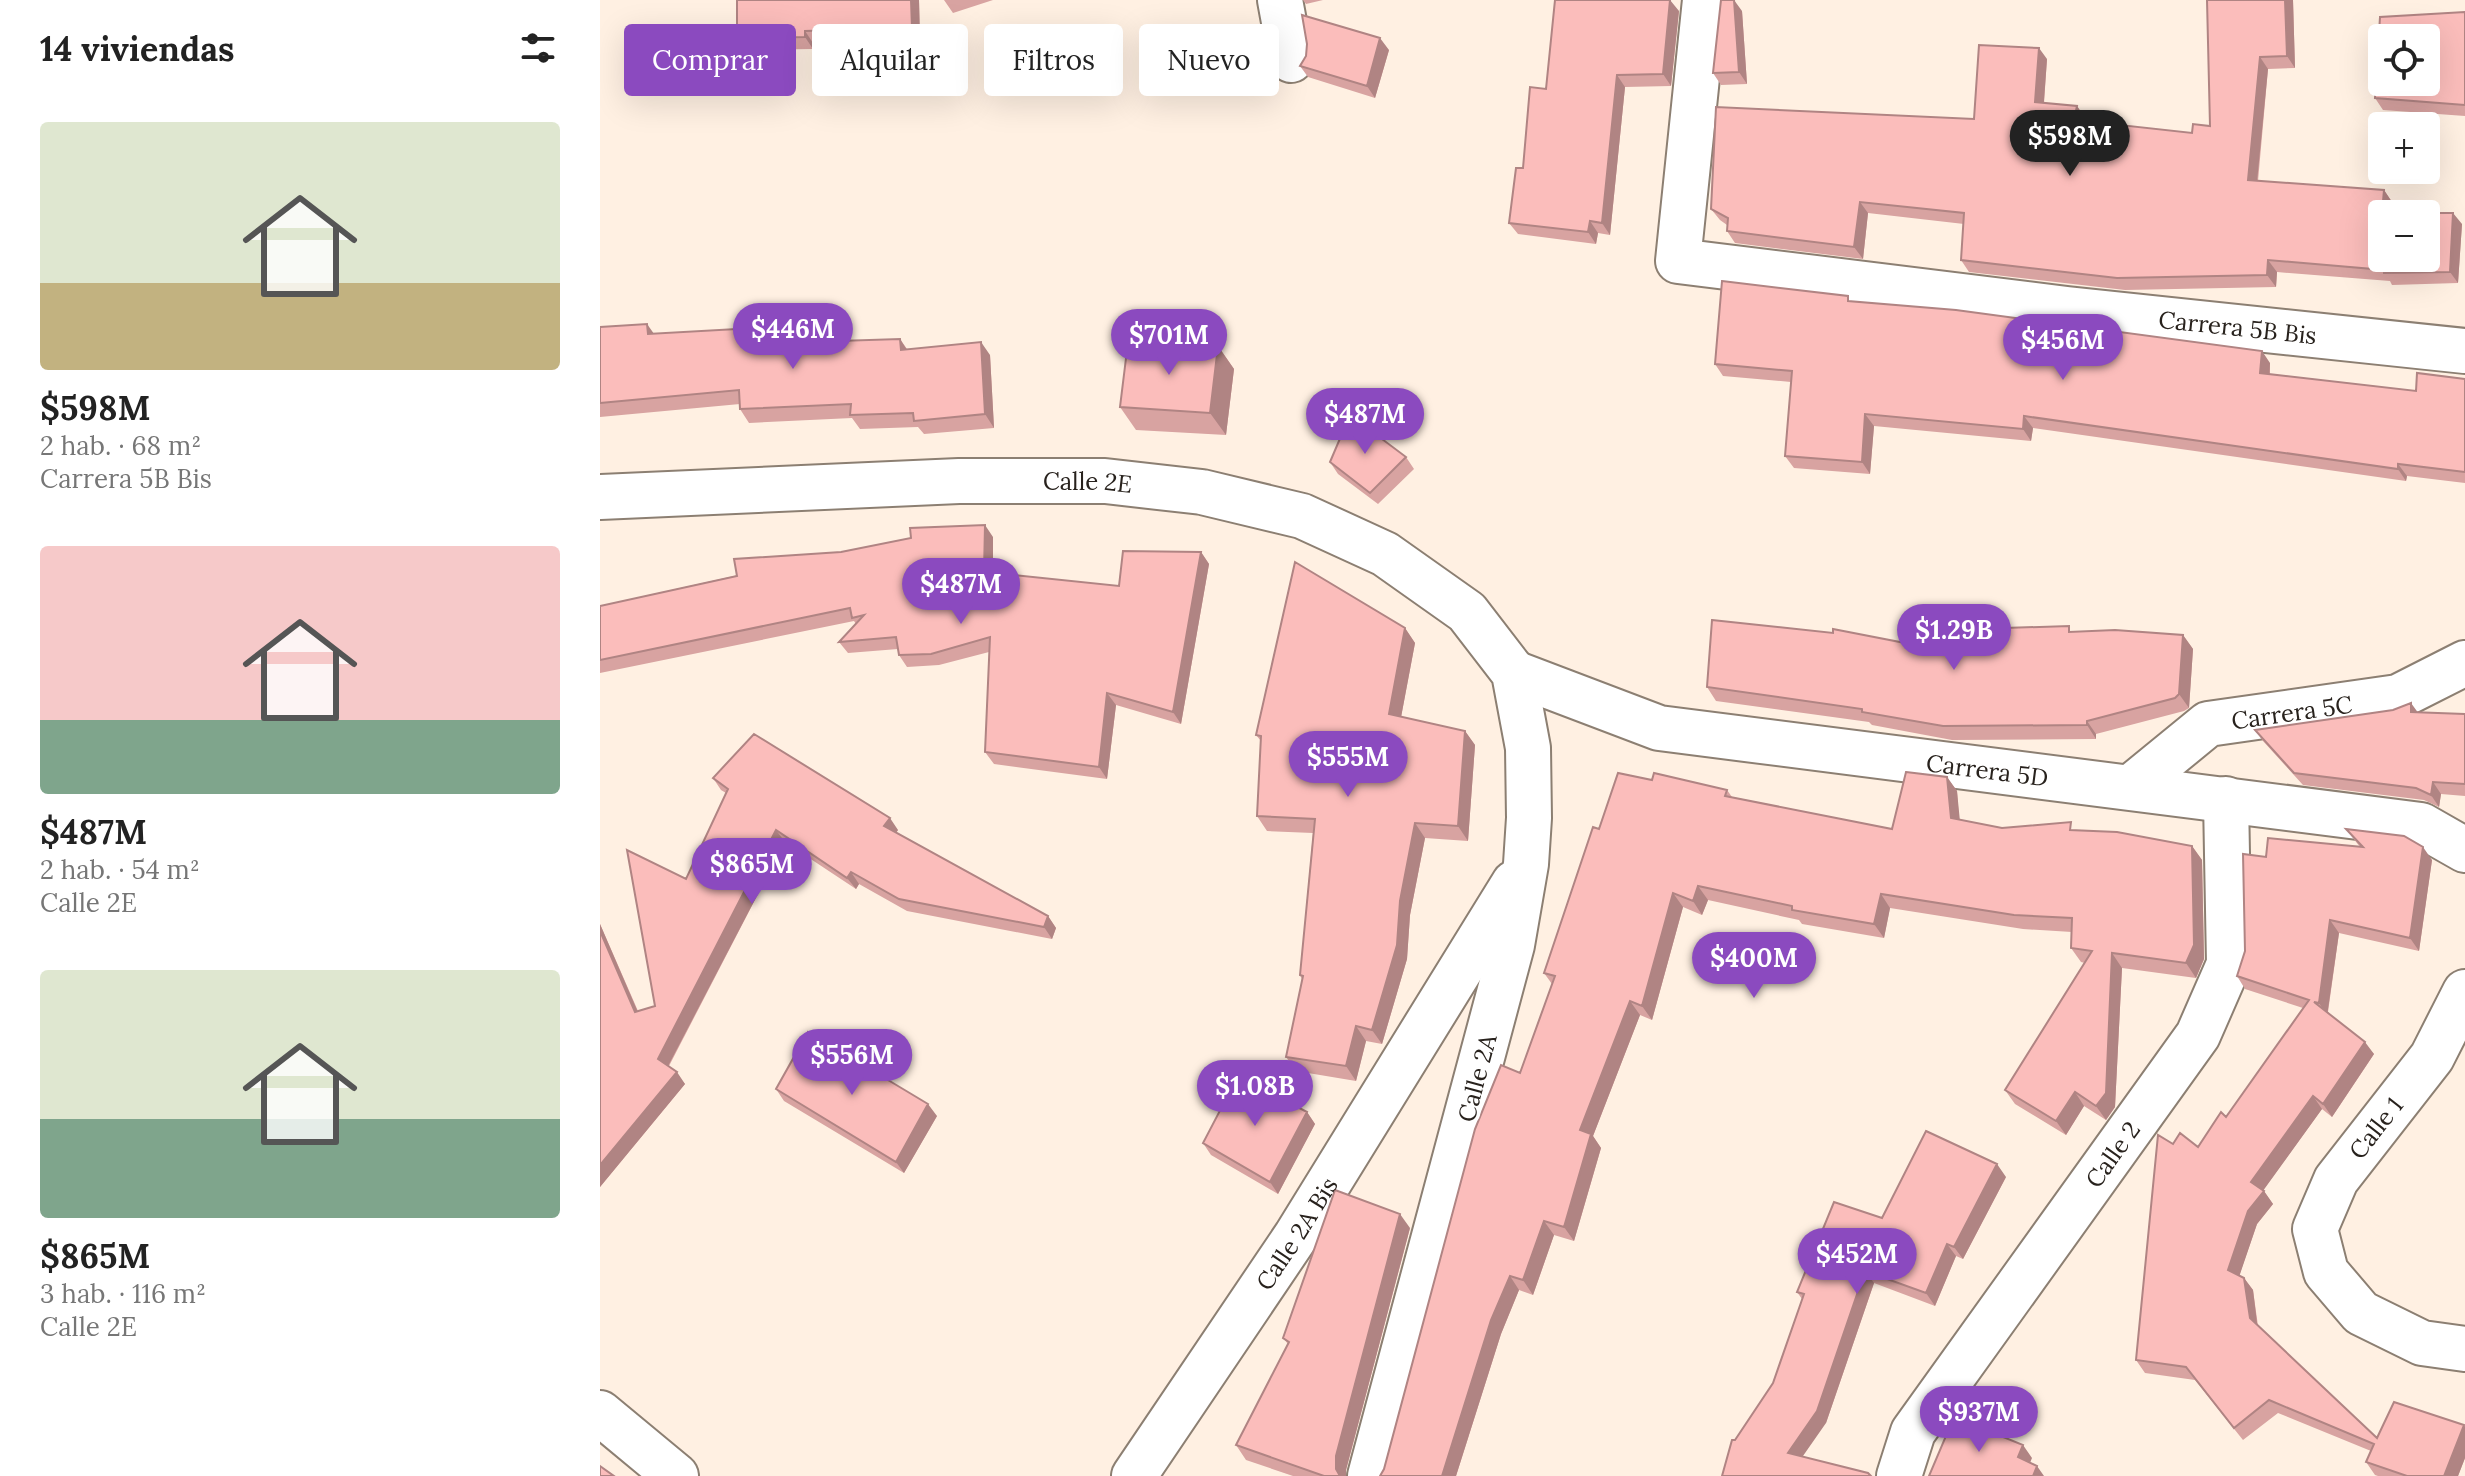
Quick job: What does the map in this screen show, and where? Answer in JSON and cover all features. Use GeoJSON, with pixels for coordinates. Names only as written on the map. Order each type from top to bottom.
{"type":"FeatureCollection","features":[{"type":"Feature","properties":{"kind":"street"},"geometry":{"type":"LineString","coordinates":[[1280,0],[1291,60]]}},
{"type":"Feature","properties":{"kind":"street","name":"Carrera 5B Bis"},"geometry":{"type":"LineString","coordinates":[[1705,0],[1678,261],[2067,309],[2465,351]]}},
{"type":"Feature","properties":{"kind":"street","name":"Calle 2E"},"geometry":{"type":"LineString","coordinates":[[600,497],[959,481],[1105,481],[1202,492],[1302,516],[1385,554],[1467,612],[1514,673]]}},
{"type":"Feature","properties":{"kind":"street","name":"Carrera 5C"},"geometry":{"type":"LineString","coordinates":[[2131,787],[2208,724],[2398,697],[2465,663]]}},
{"type":"Feature","properties":{"kind":"street","name":"Carrera 5D"},"geometry":{"type":"LineString","coordinates":[[1514,673],[1659,728],[2421,825],[2465,850]]}},
{"type":"Feature","properties":{"kind":"street","name":"Calle 2A"},"geometry":{"type":"LineString","coordinates":[[1370,1476],[1512,945],[1526,864],[1528,748],[1514,673]]}},
{"type":"Feature","properties":{"kind":"street","name":"Calle 2"},"geometry":{"type":"LineString","coordinates":[[1899,1476],[1913,1432],[2198,1035],[2229,964],[2226,799]]}},
{"type":"Feature","properties":{"kind":"street","name":"Calle 2A Bis"},"geometry":{"type":"LineString","coordinates":[[1134,1476],[1296,1236],[1526,864]]}},
{"type":"Feature","properties":{"kind":"street","name":"Calle 1"},"geometry":{"type":"LineString","coordinates":[[2465,992],[2432,1057],[2336,1180],[2315,1229],[2326,1272],[2361,1313],[2422,1343],[2465,1349]]}},
{"type":"Feature","properties":{"kind":"street"},"geometry":{"type":"LineString","coordinates":[[600,1413],[676,1476]]}},
{"type":"Feature","properties":{"kind":"building"},"geometry":{"type":"Polygon","coordinates":[[[737,0],[911,0],[912,24],[812,24],[812,31],[805,31],[805,37],[796,37],[796,24],[737,24],[737,0]]]}},
{"type":"Feature","properties":{"kind":"building"},"geometry":{"type":"Polygon","coordinates":[[[1555,0],[1670,0],[1663,74],[1617,75],[1602,223],[1590,221],[1588,232],[1509,223],[1516,168],[1523,168],[1530,87],[1546,89],[1555,0]]]}},
{"type":"Feature","properties":{"kind":"building"},"geometry":{"type":"Polygon","coordinates":[[[1721,0],[1734,0],[1739,72],[1713,73],[1721,0]]]}},
{"type":"Feature","properties":{"kind":"building"},"geometry":{"type":"Polygon","coordinates":[[[2207,0],[2285,0],[2287,56],[2260,57],[2248,180],[2384,190],[2383,200],[2368,200],[2368,269],[2268,260],[2267,275],[2117,278],[1961,260],[1964,213],[1860,202],[1854,247],[1727,231],[1728,218],[1711,209],[1716,107],[1974,119],[1979,45],[2039,48],[2035,102],[2077,106],[2074,120],[2192,133],[2193,124],[2210,126],[2207,0]]]}},
{"type":"Feature","properties":{"kind":"building"},"geometry":{"type":"Polygon","coordinates":[[[2465,12],[2465,105],[2375,98],[2440,96],[2440,24],[2380,24],[2380,17],[2465,12]]]}},
{"type":"Feature","properties":{"kind":"building"},"geometry":{"type":"Polygon","coordinates":[[[1302,15],[1380,38],[1367,86],[1300,66],[1306,56],[1307,44],[1302,15]]]}},
{"type":"Feature","properties":{"kind":"building"},"geometry":{"type":"Polygon","coordinates":[[[2440,213],[2453,213],[2450,272],[2384,273],[2440,272],[2440,213]]]}},
{"type":"Feature","properties":{"kind":"building"},"geometry":{"type":"Polygon","coordinates":[[[1722,281],[1848,296],[1848,301],[1956,310],[2262,351],[2260,373],[2416,391],[2417,373],[2465,379],[2465,472],[2398,464],[2398,469],[2024,416],[2023,429],[1865,414],[1862,462],[1785,456],[1792,371],[1715,364],[1722,281]]]}},
{"type":"Feature","properties":{"kind":"building"},"geometry":{"type":"Polygon","coordinates":[[[647,324],[648,334],[806,325],[807,342],[900,339],[901,350],[981,342],[985,414],[914,421],[913,413],[850,415],[851,404],[740,409],[739,390],[600,403],[600,327],[647,324]]]}},
{"type":"Feature","properties":{"kind":"building"},"geometry":{"type":"Polygon","coordinates":[[[1128,342],[1218,346],[1210,413],[1120,407],[1128,342]]]}},
{"type":"Feature","properties":{"kind":"building"},"geometry":{"type":"Polygon","coordinates":[[[1350,415],[1406,457],[1370,493],[1330,462],[1350,415]]]}},
{"type":"Feature","properties":{"kind":"building"},"geometry":{"type":"Polygon","coordinates":[[[985,525],[984,572],[1119,586],[1123,551],[1201,552],[1173,712],[1107,693],[1099,767],[985,752],[990,637],[931,654],[899,655],[896,637],[839,642],[864,615],[852,618],[850,608],[600,660],[600,606],[737,576],[734,559],[841,552],[911,538],[910,528],[985,525]]]}},
{"type":"Feature","properties":{"kind":"building"},"geometry":{"type":"Polygon","coordinates":[[[1295,562],[1405,628],[1389,714],[1465,731],[1458,826],[1415,823],[1400,901],[1397,945],[1372,1030],[1356,1026],[1346,1066],[1286,1057],[1303,976],[1300,975],[1315,819],[1257,816],[1261,736],[1256,735],[1295,562]]]}},
{"type":"Feature","properties":{"kind":"building"},"geometry":{"type":"Polygon","coordinates":[[[1712,620],[1833,633],[1833,629],[1936,649],[1943,630],[2069,626],[2069,632],[2115,630],[2183,635],[2179,694],[2175,698],[2087,721],[2087,725],[1943,726],[1862,712],[1862,709],[1707,687],[1712,620]]]}},
{"type":"Feature","properties":{"kind":"building"},"geometry":{"type":"Polygon","coordinates":[[[2411,703],[2411,712],[2465,714],[2465,784],[2433,782],[2431,795],[2416,788],[2294,773],[2255,730],[2393,710],[2411,703]]]}},
{"type":"Feature","properties":{"kind":"building"},"geometry":{"type":"Polygon","coordinates":[[[754,734],[890,818],[884,826],[1048,916],[1044,927],[899,899],[851,872],[847,878],[776,830],[658,1059],[677,1072],[600,1165],[600,931],[635,1012],[655,1006],[627,850],[686,879],[728,789],[713,778],[754,734]]]}},
{"type":"Feature","properties":{"kind":"building"},"geometry":{"type":"Polygon","coordinates":[[[1906,772],[1947,777],[1951,818],[2002,828],[2071,822],[2070,830],[2117,832],[2192,846],[2194,945],[2186,963],[2112,953],[2106,1093],[2096,1106],[2075,1092],[2056,1121],[2005,1090],[2092,951],[2071,948],[2072,918],[2014,915],[1881,894],[1874,924],[1792,910],[1792,906],[1698,886],[1693,901],[1673,893],[1642,1006],[1630,1001],[1580,1130],[1591,1134],[1564,1227],[1544,1221],[1523,1280],[1510,1276],[1491,1320],[1442,1476],[1380,1476],[1475,1129],[1501,1065],[1520,1073],[1555,976],[1544,973],[1593,827],[1599,829],[1618,773],[1652,780],[1654,773],[1727,790],[1725,796],[1892,829],[1906,772]]]}},
{"type":"Feature","properties":{"kind":"building"},"geometry":{"type":"Polygon","coordinates":[[[2346,829],[2404,836],[2423,847],[2410,938],[2330,920],[2319,1003],[2314,1002],[2365,1042],[2323,1104],[2313,1096],[2251,1182],[2264,1191],[2248,1211],[2228,1270],[2244,1278],[2250,1318],[2377,1438],[2394,1402],[2464,1425],[2444,1476],[2407,1476],[2366,1462],[2374,1444],[2269,1400],[2234,1428],[2186,1367],[2136,1360],[2158,1135],[2173,1144],[2180,1133],[2198,1147],[2221,1112],[2226,1117],[2309,1000],[2237,976],[2245,951],[2243,854],[2266,857],[2268,838],[2363,847],[2346,829]]]}},
{"type":"Feature","properties":{"kind":"building"},"geometry":{"type":"Polygon","coordinates":[[[808,1032],[928,1104],[896,1162],[776,1089],[808,1032]]]}},
{"type":"Feature","properties":{"kind":"building"},"geometry":{"type":"Polygon","coordinates":[[[1238,1076],[1307,1112],[1270,1182],[1203,1143],[1238,1076]]]}},
{"type":"Feature","properties":{"kind":"building"},"geometry":{"type":"Polygon","coordinates":[[[1926,1131],[1997,1164],[1954,1247],[1947,1244],[1926,1293],[1865,1271],[1817,1411],[1788,1453],[1871,1476],[1722,1476],[1732,1440],[1735,1440],[1773,1383],[1804,1294],[1797,1292],[1834,1202],[1882,1218],[1926,1131]]]}},
{"type":"Feature","properties":{"kind":"building"},"geometry":{"type":"Polygon","coordinates":[[[1335,1190],[1400,1214],[1336,1456],[1336,1469],[1340,1476],[1324,1476],[1236,1445],[1289,1342],[1283,1338],[1335,1190]]]}},
{"type":"Feature","properties":{"kind":"building"},"geometry":{"type":"Polygon","coordinates":[[[1954,1417],[2023,1445],[2018,1457],[2037,1466],[2033,1476],[1929,1476],[1954,1417]]]}},
{"type":"Feature","properties":{"kind":"building"},"geometry":{"type":"Polygon","coordinates":[[[600,1466],[614,1476],[600,1476],[600,1466]]]}}]}
